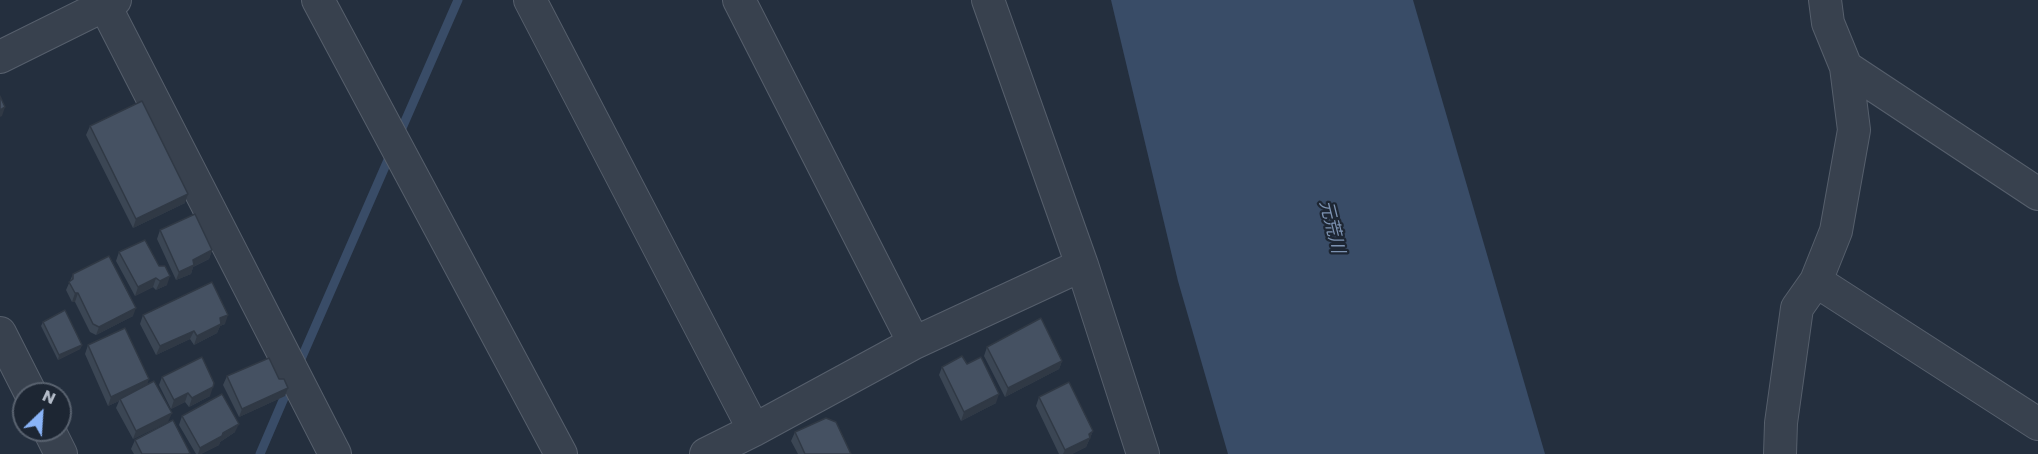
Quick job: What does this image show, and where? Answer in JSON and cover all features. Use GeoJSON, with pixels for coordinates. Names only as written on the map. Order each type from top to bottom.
{"type":"FeatureCollection","features":[{"type":"Feature","properties":{"kind":"street"},"geometry":{"type":"LineString","coordinates":[[318,0],[561,454]]}},
{"type":"Feature","properties":{"kind":"street"},"geometry":{"type":"LineString","coordinates":[[530,0],[754,430]]}},
{"type":"Feature","properties":{"kind":"street"},"geometry":{"type":"LineString","coordinates":[[739,0],[914,343]]}},
{"type":"Feature","properties":{"kind":"street"},"geometry":{"type":"LineString","coordinates":[[988,0],[1082,265],[1143,454]]}},
{"type":"Feature","properties":{"kind":"street"},"geometry":{"type":"LineString","coordinates":[[1779,454],[1781,423],[1797,308],[1816,280],[1836,231],[1854,130],[1846,67],[1828,23],[1824,0]]}},
{"type":"Feature","properties":{"kind":"street"},"geometry":{"type":"LineString","coordinates":[[0,57],[107,2],[335,454]]}},
{"type":"Feature","properties":{"kind":"street"},"geometry":{"type":"LineString","coordinates":[[1846,67],[2038,194]]}},
{"type":"Feature","properties":{"kind":"street"},"geometry":{"type":"LineString","coordinates":[[706,454],[914,343],[1082,265]]}},
{"type":"Feature","properties":{"kind":"street"},"geometry":{"type":"LineString","coordinates":[[1816,280],[2038,424]]}},
{"type":"Feature","properties":{"kind":"street"},"geometry":{"type":"LineString","coordinates":[[0,333],[25,382]]}},
{"type":"Feature","properties":{"kind":"water","name":"元荒川"},"geometry":{"type":"Polygon","coordinates":[[[1111,0],[1413,0],[1545,454],[1228,454],[1178,281],[1111,0]]]}},
{"type":"Feature","properties":{"kind":"building"},"geometry":{"type":"Polygon","coordinates":[[[0,96],[5,107],[0,110],[0,96]]]}},
{"type":"Feature","properties":{"kind":"building"},"geometry":{"type":"Polygon","coordinates":[[[142,101],[188,194],[136,219],[90,126],[142,101]]]}},
{"type":"Feature","properties":{"kind":"building"},"geometry":{"type":"Polygon","coordinates":[[[195,214],[212,250],[193,260],[194,265],[179,272],[160,230],[195,214]]]}},
{"type":"Feature","properties":{"kind":"building"},"geometry":{"type":"Polygon","coordinates":[[[145,240],[159,266],[165,266],[170,276],[160,281],[156,278],[138,287],[119,252],[145,240]]]}},
{"type":"Feature","properties":{"kind":"building"},"geometry":{"type":"Polygon","coordinates":[[[109,256],[136,308],[99,327],[93,324],[78,293],[75,293],[69,282],[73,279],[73,274],[109,256]]]}},
{"type":"Feature","properties":{"kind":"building"},"geometry":{"type":"Polygon","coordinates":[[[212,282],[228,315],[220,318],[221,324],[197,336],[194,331],[160,346],[143,315],[212,282]]]}},
{"type":"Feature","properties":{"kind":"building"},"geometry":{"type":"Polygon","coordinates":[[[65,310],[82,345],[59,355],[43,322],[65,310]]]}},
{"type":"Feature","properties":{"kind":"building"},"geometry":{"type":"Polygon","coordinates":[[[1041,318],[1062,361],[1008,388],[987,347],[1041,318]]]}},
{"type":"Feature","properties":{"kind":"building"},"geometry":{"type":"Polygon","coordinates":[[[125,328],[149,379],[111,397],[88,345],[125,328]]]}},
{"type":"Feature","properties":{"kind":"building"},"geometry":{"type":"Polygon","coordinates":[[[962,356],[967,364],[981,357],[999,394],[964,412],[942,367],[962,356]]]}},
{"type":"Feature","properties":{"kind":"building"},"geometry":{"type":"Polygon","coordinates":[[[202,357],[214,383],[213,387],[192,398],[188,393],[174,400],[162,377],[202,357]]]}},
{"type":"Feature","properties":{"kind":"building"},"geometry":{"type":"Polygon","coordinates":[[[269,358],[279,379],[284,379],[288,388],[242,409],[227,376],[269,358]]]}},
{"type":"Feature","properties":{"kind":"building"},"geometry":{"type":"Polygon","coordinates":[[[154,381],[172,413],[136,431],[120,399],[154,381]]]}},
{"type":"Feature","properties":{"kind":"building"},"geometry":{"type":"Polygon","coordinates":[[[1069,382],[1093,431],[1089,434],[1090,438],[1065,450],[1039,397],[1069,382]]]}},
{"type":"Feature","properties":{"kind":"building"},"geometry":{"type":"Polygon","coordinates":[[[222,394],[239,424],[200,448],[182,416],[222,394]]]}},
{"type":"Feature","properties":{"kind":"building"},"geometry":{"type":"Polygon","coordinates":[[[826,418],[836,422],[851,454],[805,454],[795,432],[826,418]]]}},
{"type":"Feature","properties":{"kind":"building"},"geometry":{"type":"Polygon","coordinates":[[[173,420],[190,453],[142,454],[135,440],[173,420]]]}},
{"type":"Feature","properties":{"kind":"waterway"},"geometry":{"type":"LineString","coordinates":[[399,135],[458,0]]}},
{"type":"Feature","properties":{"kind":"waterway"},"geometry":{"type":"LineString","coordinates":[[298,366],[391,153]]}},
{"type":"Feature","properties":{"kind":"waterway"},"geometry":{"type":"LineString","coordinates":[[260,454],[290,384]]}}]}
